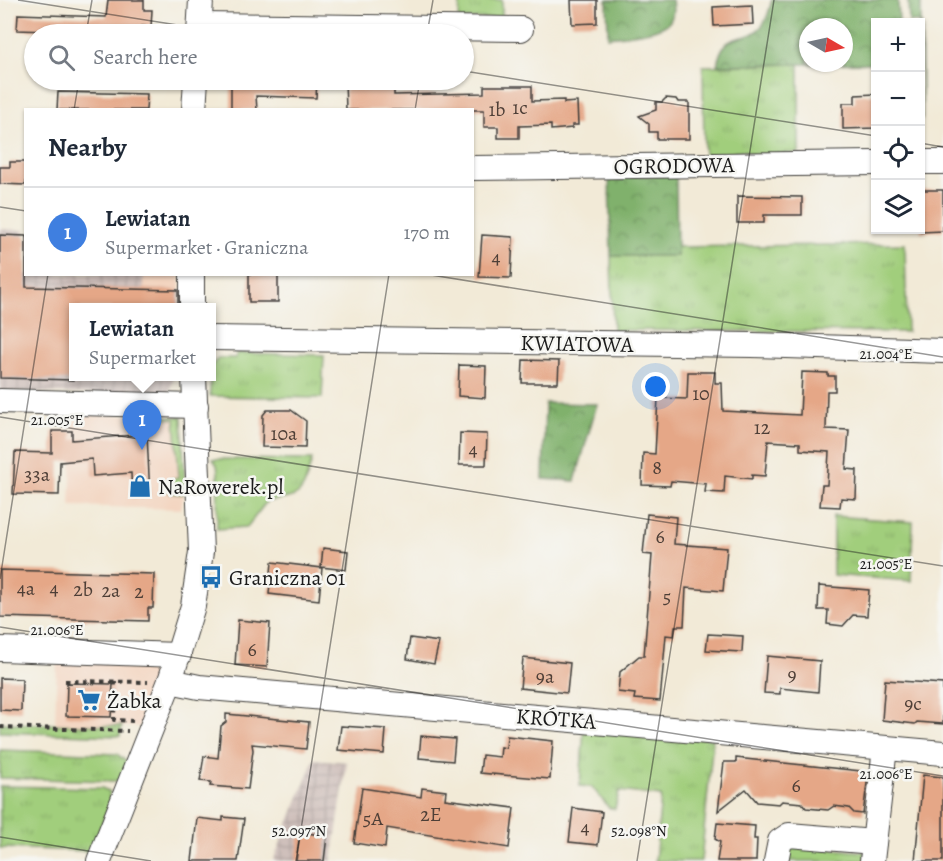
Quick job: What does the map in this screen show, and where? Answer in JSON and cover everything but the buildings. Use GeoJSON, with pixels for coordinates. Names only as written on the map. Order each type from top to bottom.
{"type":"FeatureCollection","features":[{"type":"Feature","properties":{"kind":"street"},"geometry":{"type":"LineString","coordinates":[[199,24],[201,0]]}},
{"type":"Feature","properties":{"kind":"street"},"geometry":{"type":"LineString","coordinates":[[474,29],[521,29]]}},
{"type":"Feature","properties":{"kind":"street"},"geometry":{"type":"LineString","coordinates":[[194,108],[195,90]]}},
{"type":"Feature","properties":{"kind":"street"},"geometry":{"type":"LineString","coordinates":[[925,162],[943,162]]}},
{"type":"Feature","properties":{"kind":"street","name":"OGRODOWA"},"geometry":{"type":"LineString","coordinates":[[474,168],[871,163]]}},
{"type":"Feature","properties":{"kind":"street"},"geometry":{"type":"LineString","coordinates":[[192,276],[192,303]]}},
{"type":"Feature","properties":{"kind":"street","name":"KWIATOWA"},"geometry":{"type":"LineString","coordinates":[[216,338],[752,345],[943,351]]}},
{"type":"Feature","properties":{"kind":"street"},"geometry":{"type":"LineString","coordinates":[[99,861],[164,682],[178,655],[193,606],[201,552],[194,381]]}},
{"type":"Feature","properties":{"kind":"street"},"geometry":{"type":"LineString","coordinates":[[0,402],[196,406]]}},
{"type":"Feature","properties":{"kind":"street"},"geometry":{"type":"LineString","coordinates":[[0,649],[178,655]]}},
{"type":"Feature","properties":{"kind":"street","name":"KRÓTKA"},"geometry":{"type":"LineString","coordinates":[[164,682],[199,687],[943,753]]}},
{"type":"Feature","properties":{"kind":"street"},"geometry":{"type":"LineString","coordinates":[[776,861],[780,841],[789,835],[873,852],[885,748]]}},
{"type":"Feature","properties":{"kind":"path"},"geometry":{"type":"LineString","coordinates":[[65,681],[164,682]]}},
{"type":"Feature","properties":{"kind":"path"},"geometry":{"type":"LineString","coordinates":[[115,681],[114,720],[138,721],[137,728]]}},
{"type":"Feature","properties":{"kind":"path"},"geometry":{"type":"LineString","coordinates":[[0,726],[121,731]]}},
{"type":"Feature","properties":{"kind":"shaded area"},"geometry":{"type":"Polygon","coordinates":[[[0,229],[24,230],[24,276],[144,276],[144,289],[180,290],[180,303],[69,303],[69,381],[173,381],[168,396],[0,392],[0,229]]]}},
{"type":"Feature","properties":{"kind":"shaded area"},"geometry":{"type":"Polygon","coordinates":[[[144,276],[180,276],[180,290],[144,289],[144,276]]]}},
{"type":"Feature","properties":{"kind":"shaded area"},"geometry":{"type":"Polygon","coordinates":[[[73,415],[178,415],[185,492],[181,509],[70,506],[73,415]]]}},
{"type":"Feature","properties":{"kind":"shaded area"},"geometry":{"type":"Polygon","coordinates":[[[57,661],[139,663],[158,667],[140,727],[55,725],[57,661]]]}},
{"type":"Feature","properties":{"kind":"shaded area"},"geometry":{"type":"Polygon","coordinates":[[[314,759],[347,762],[332,861],[273,861],[314,759]]]}},
{"type":"Feature","properties":{"kind":"green space"},"geometry":{"type":"Polygon","coordinates":[[[460,0],[502,0],[502,18],[459,19],[460,0]]]}},
{"type":"Feature","properties":{"kind":"green space"},"geometry":{"type":"Polygon","coordinates":[[[607,0],[672,0],[673,14],[667,24],[653,30],[608,37],[607,0]]]}},
{"type":"Feature","properties":{"kind":"green space"},"geometry":{"type":"Polygon","coordinates":[[[772,0],[898,0],[899,18],[871,18],[871,63],[853,63],[853,18],[799,18],[799,64],[717,65],[724,46],[734,39],[754,33],[767,18],[772,0]]]}},
{"type":"Feature","properties":{"kind":"green space"},"geometry":{"type":"Polygon","coordinates":[[[908,0],[921,0],[921,18],[909,18],[908,0]]]}},
{"type":"Feature","properties":{"kind":"green space"},"geometry":{"type":"Polygon","coordinates":[[[799,64],[799,153],[750,154],[746,151],[735,151],[732,155],[704,156],[703,66],[799,64]]]}},
{"type":"Feature","properties":{"kind":"green space"},"geometry":{"type":"Polygon","coordinates":[[[609,176],[676,176],[677,256],[611,256],[609,176]]]}},
{"type":"Feature","properties":{"kind":"green space"},"geometry":{"type":"Polygon","coordinates":[[[905,244],[907,332],[613,330],[611,256],[677,256],[676,247],[905,244]]]}},
{"type":"Feature","properties":{"kind":"green space"},"geometry":{"type":"Polygon","coordinates":[[[236,353],[324,355],[322,398],[210,396],[211,381],[216,381],[216,361],[218,358],[236,358],[236,353]]]}},
{"type":"Feature","properties":{"kind":"green space"},"geometry":{"type":"Polygon","coordinates":[[[545,403],[597,404],[575,481],[543,479],[545,403]]]}},
{"type":"Feature","properties":{"kind":"green space"},"geometry":{"type":"Polygon","coordinates":[[[160,416],[182,417],[185,492],[183,494],[170,493],[166,487],[167,480],[179,477],[175,419],[159,418],[160,416]]]}},
{"type":"Feature","properties":{"kind":"green space"},"geometry":{"type":"Polygon","coordinates":[[[213,459],[312,460],[300,492],[289,498],[267,501],[247,527],[217,529],[218,472],[213,459]]]}},
{"type":"Feature","properties":{"kind":"green space"},"geometry":{"type":"Polygon","coordinates":[[[833,516],[913,522],[911,581],[833,575],[833,516]]]}},
{"type":"Feature","properties":{"kind":"green space"},"geometry":{"type":"Polygon","coordinates":[[[0,723],[122,726],[120,736],[0,732],[0,723]]]}},
{"type":"Feature","properties":{"kind":"green space"},"geometry":{"type":"Polygon","coordinates":[[[584,727],[713,739],[701,861],[655,861],[661,796],[619,791],[615,809],[609,808],[592,787],[580,786],[584,727]]]}},
{"type":"Feature","properties":{"kind":"green space"},"geometry":{"type":"Polygon","coordinates":[[[0,750],[117,754],[127,762],[121,779],[115,781],[0,778],[0,750]]]}},
{"type":"Feature","properties":{"kind":"green space"},"geometry":{"type":"Polygon","coordinates":[[[0,786],[102,788],[110,792],[111,801],[91,851],[0,848],[0,786]]]}},
{"type":"Feature","properties":{"kind":"green space"},"geometry":{"type":"Polygon","coordinates":[[[787,845],[864,852],[866,861],[782,861],[787,845]]]}},
{"type":"Feature","properties":{"kind":"place","name":"Lewiatan"},"geometry":{"type":"Point","coordinates":[142,450]}},
{"type":"Feature","properties":{"kind":"place","name":"NaRowerek.pl"},"geometry":{"type":"Point","coordinates":[140,486]}},
{"type":"Feature","properties":{"kind":"place","name":"Graniczna 01"},"geometry":{"type":"Point","coordinates":[211,577]}},
{"type":"Feature","properties":{"kind":"place","name":"Żabka"},"geometry":{"type":"Point","coordinates":[89,700]}}]}
